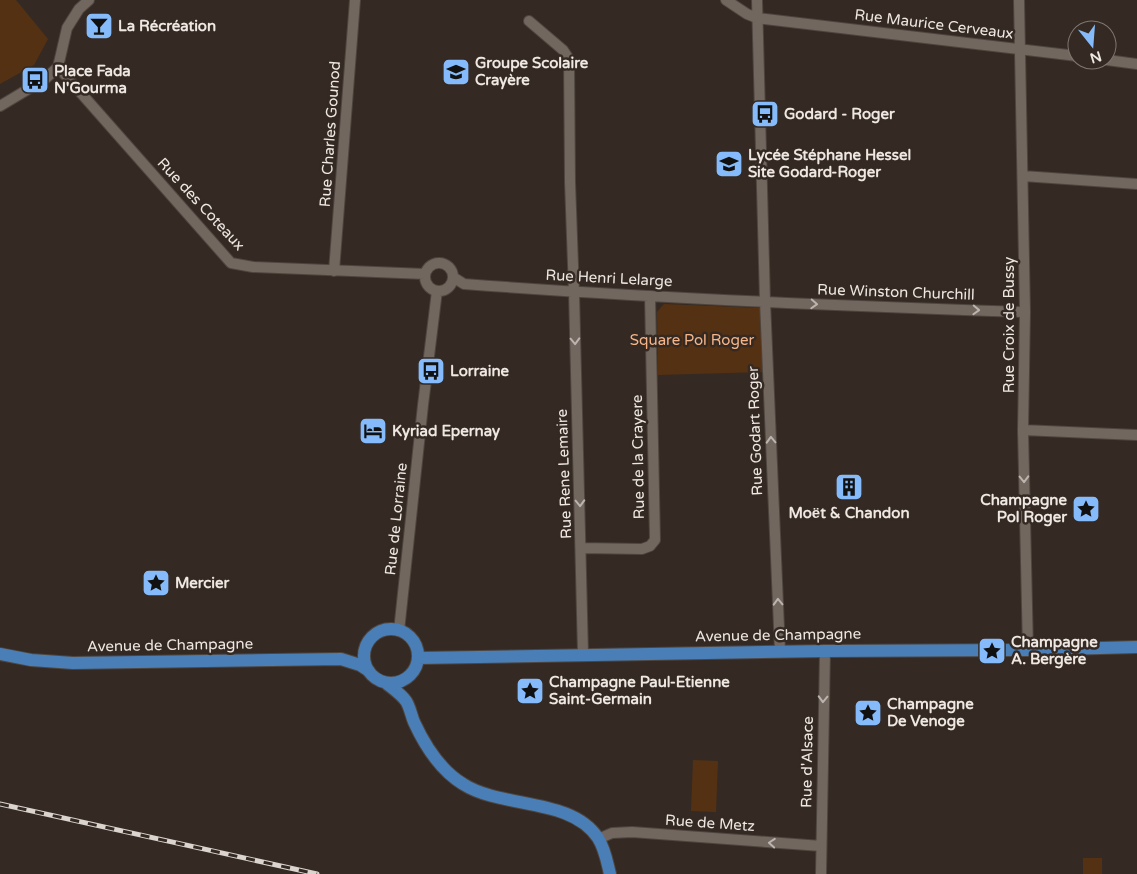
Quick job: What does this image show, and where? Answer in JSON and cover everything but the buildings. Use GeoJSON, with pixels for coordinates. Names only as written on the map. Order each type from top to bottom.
{"type":"FeatureCollection","features":[{"type":"Feature","properties":{"kind":"main road"},"geometry":{"type":"LineString","coordinates":[[406,700],[410,676],[417,664],[418,649],[408,634],[385,630],[372,638],[368,644],[364,658],[369,671],[406,700],[417,729],[441,766],[462,784],[497,799],[546,808],[573,817],[587,825],[598,839],[606,856],[610,874]]}},
{"type":"Feature","properties":{"kind":"main road","name":"Avenue de Champagne"},"geometry":{"type":"LineString","coordinates":[[341,659],[368,644]]}},
{"type":"Feature","properties":{"kind":"main road","name":"Avenue de Champagne"},"geometry":{"type":"LineString","coordinates":[[418,658],[825,650],[1028,650],[1137,647]]}},
{"type":"Feature","properties":{"kind":"main road","name":"Avenue de Champagne"},"geometry":{"type":"LineString","coordinates":[[0,654],[31,660],[72,663],[341,659],[360,665],[369,671]]}},
{"type":"Feature","properties":{"kind":"main road"},"geometry":{"type":"LineString","coordinates":[[386,683],[399,682],[410,676]]}},
{"type":"Feature","properties":{"kind":"street"},"geometry":{"type":"LineString","coordinates":[[0,106],[45,79],[58,67],[67,28],[79,9],[89,0]]}},
{"type":"Feature","properties":{"kind":"street","name":"Rue Charles Gounod"},"geometry":{"type":"LineString","coordinates":[[334,270],[355,0]]}},
{"type":"Feature","properties":{"kind":"street"},"geometry":{"type":"LineString","coordinates":[[726,0],[747,14],[757,18]]}},
{"type":"Feature","properties":{"kind":"street","name":"Rue Godart Roger"},"geometry":{"type":"LineString","coordinates":[[757,0],[765,301],[780,651]]}},
{"type":"Feature","properties":{"kind":"street","name":"Rue Croix de Bussy"},"geometry":{"type":"LineString","coordinates":[[1019,0],[1025,312],[1024,430],[1028,650]]}},
{"type":"Feature","properties":{"kind":"street","name":"Rue Maurice Cerveaux"},"geometry":{"type":"LineString","coordinates":[[757,18],[1067,55]]}},
{"type":"Feature","properties":{"kind":"street","name":"Rue Rene Lemaire"},"geometry":{"type":"LineString","coordinates":[[529,21],[563,50],[569,60],[570,182],[583,654]]}},
{"type":"Feature","properties":{"kind":"street"},"geometry":{"type":"LineString","coordinates":[[1117,61],[1137,64]]}},
{"type":"Feature","properties":{"kind":"street","name":"Rue des Coteaux"},"geometry":{"type":"LineString","coordinates":[[58,67],[231,263],[252,267],[425,274]]}},
{"type":"Feature","properties":{"kind":"street"},"geometry":{"type":"LineString","coordinates":[[1023,176],[1137,184]]}},
{"type":"Feature","properties":{"kind":"street"},"geometry":{"type":"LineString","coordinates":[[434,264],[442,264],[450,269],[453,277],[450,286],[442,291],[437,291],[426,283],[425,274],[434,264]]}},
{"type":"Feature","properties":{"kind":"street","name":"Rue Henri Lelarge"},"geometry":{"type":"LineString","coordinates":[[453,277],[464,284],[574,292],[765,301]]}},
{"type":"Feature","properties":{"kind":"street","name":"Rue de Lorraine"},"geometry":{"type":"LineString","coordinates":[[399,631],[437,291]]}},
{"type":"Feature","properties":{"kind":"street","name":"Rue de la Crayere"},"geometry":{"type":"LineString","coordinates":[[581,548],[642,550],[650,546],[655,540],[650,296]]}},
{"type":"Feature","properties":{"kind":"street","name":"Rue Winston Churchill"},"geometry":{"type":"LineString","coordinates":[[765,301],[1025,312]]}},
{"type":"Feature","properties":{"kind":"street"},"geometry":{"type":"LineString","coordinates":[[1024,430],[1137,435]]}},
{"type":"Feature","properties":{"kind":"street","name":"Rue d'Alsace"},"geometry":{"type":"LineString","coordinates":[[821,874],[825,650]]}},
{"type":"Feature","properties":{"kind":"street","name":"Rue de Metz"},"geometry":{"type":"LineString","coordinates":[[598,839],[612,833],[632,832],[821,846]]}},
{"type":"Feature","properties":{"kind":"green space"},"geometry":{"type":"Polygon","coordinates":[[[0,0],[16,0],[48,39],[34,65],[0,84],[0,0]]]}},
{"type":"Feature","properties":{"kind":"green space","name":"Square Pol Roger"},"geometry":{"type":"Polygon","coordinates":[[[664,304],[760,308],[763,372],[658,375],[657,312],[664,304]]]}},
{"type":"Feature","properties":{"kind":"green space"},"geometry":{"type":"Polygon","coordinates":[[[693,760],[718,761],[716,812],[691,811],[693,760]]]}},
{"type":"Feature","properties":{"kind":"green space"},"geometry":{"type":"Polygon","coordinates":[[[1083,858],[1102,858],[1102,874],[1083,874],[1083,858]]]}},
{"type":"Feature","properties":{"kind":"railway"},"geometry":{"type":"LineString","coordinates":[[0,804],[317,874]]}},
{"type":"Feature","properties":{"kind":"place","name":"La Récréation"},"geometry":{"type":"Point","coordinates":[99,26]}},
{"type":"Feature","properties":{"kind":"place","name":"Groupe Scolaire Crayère"},"geometry":{"type":"Point","coordinates":[456,72]}},
{"type":"Feature","properties":{"kind":"place","name":"Place Fada N'Gourma"},"geometry":{"type":"Point","coordinates":[35,80]}},
{"type":"Feature","properties":{"kind":"place","name":"Godard - Roger"},"geometry":{"type":"Point","coordinates":[765,114]}},
{"type":"Feature","properties":{"kind":"place","name":"Lycée Stéphane Hessel Site Godard-Roger"},"geometry":{"type":"Point","coordinates":[729,164]}},
{"type":"Feature","properties":{"kind":"place","name":"Lorraine"},"geometry":{"type":"Point","coordinates":[431,371]}},
{"type":"Feature","properties":{"kind":"place","name":"Kyriad Epernay"},"geometry":{"type":"Point","coordinates":[373,431]}},
{"type":"Feature","properties":{"kind":"place","name":"Moёt & Chandon"},"geometry":{"type":"Point","coordinates":[849,487]}},
{"type":"Feature","properties":{"kind":"place","name":"Champagne Pol Roger"},"geometry":{"type":"Point","coordinates":[1086,509]}},
{"type":"Feature","properties":{"kind":"place","name":"Mercier"},"geometry":{"type":"Point","coordinates":[156,583]}},
{"type":"Feature","properties":{"kind":"place","name":"Champagne A. Bergère"},"geometry":{"type":"Point","coordinates":[992,651]}},
{"type":"Feature","properties":{"kind":"place","name":"Champagne Paul-Etienne Saint-Germain"},"geometry":{"type":"Point","coordinates":[530,691]}},
{"type":"Feature","properties":{"kind":"place","name":"Champagne De Venoge"},"geometry":{"type":"Point","coordinates":[868,713]}}]}
